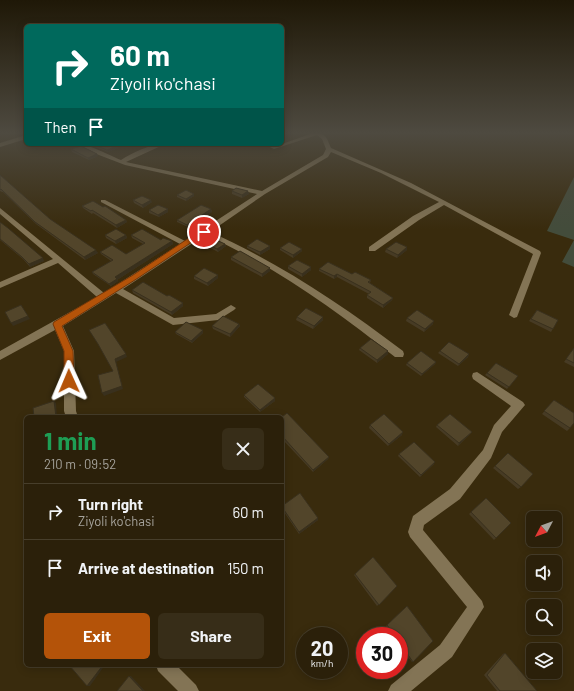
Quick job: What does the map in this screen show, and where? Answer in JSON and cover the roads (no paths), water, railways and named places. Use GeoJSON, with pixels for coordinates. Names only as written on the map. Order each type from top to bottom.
{"type":"FeatureCollection","features":[{"type":"Feature","properties":{"kind":"street"},"geometry":{"type":"LineString","coordinates":[[137,165],[264,193]]}},
{"type":"Feature","properties":{"kind":"street"},"geometry":{"type":"LineString","coordinates":[[0,356],[103,297],[264,193],[311,165]]}},
{"type":"Feature","properties":{"kind":"street"},"geometry":{"type":"LineString","coordinates":[[369,165],[443,202],[537,253],[514,315]]}},
{"type":"Feature","properties":{"kind":"street"},"geometry":{"type":"LineString","coordinates":[[103,201],[185,244]]}},
{"type":"Feature","properties":{"kind":"street"},"geometry":{"type":"LineString","coordinates":[[372,249],[416,218],[443,202]]}},
{"type":"Feature","properties":{"kind":"street"},"geometry":{"type":"LineString","coordinates":[[0,210],[103,297]]}},
{"type":"Feature","properties":{"kind":"street"},"geometry":{"type":"LineString","coordinates":[[204,232],[257,257],[293,278],[345,312],[399,354]]}},
{"type":"Feature","properties":{"kind":"street"},"geometry":{"type":"LineString","coordinates":[[0,285],[59,260]]}},
{"type":"Feature","properties":{"kind":"street"},"geometry":{"type":"LineString","coordinates":[[116,289],[173,322],[218,317],[231,308]]}},
{"type":"Feature","properties":{"kind":"street"},"geometry":{"type":"LineString","coordinates":[[57,324],[69,351],[71,415]]}},
{"type":"Feature","properties":{"kind":"street"},"geometry":{"type":"LineString","coordinates":[[397,691],[446,651],[476,607],[454,578],[415,532],[418,521],[455,494],[487,454],[498,429],[519,405],[477,376]]}},
{"type":"Feature","properties":{"kind":"street"},"geometry":{"type":"LineString","coordinates":[[166,667],[190,691]]}}]}
